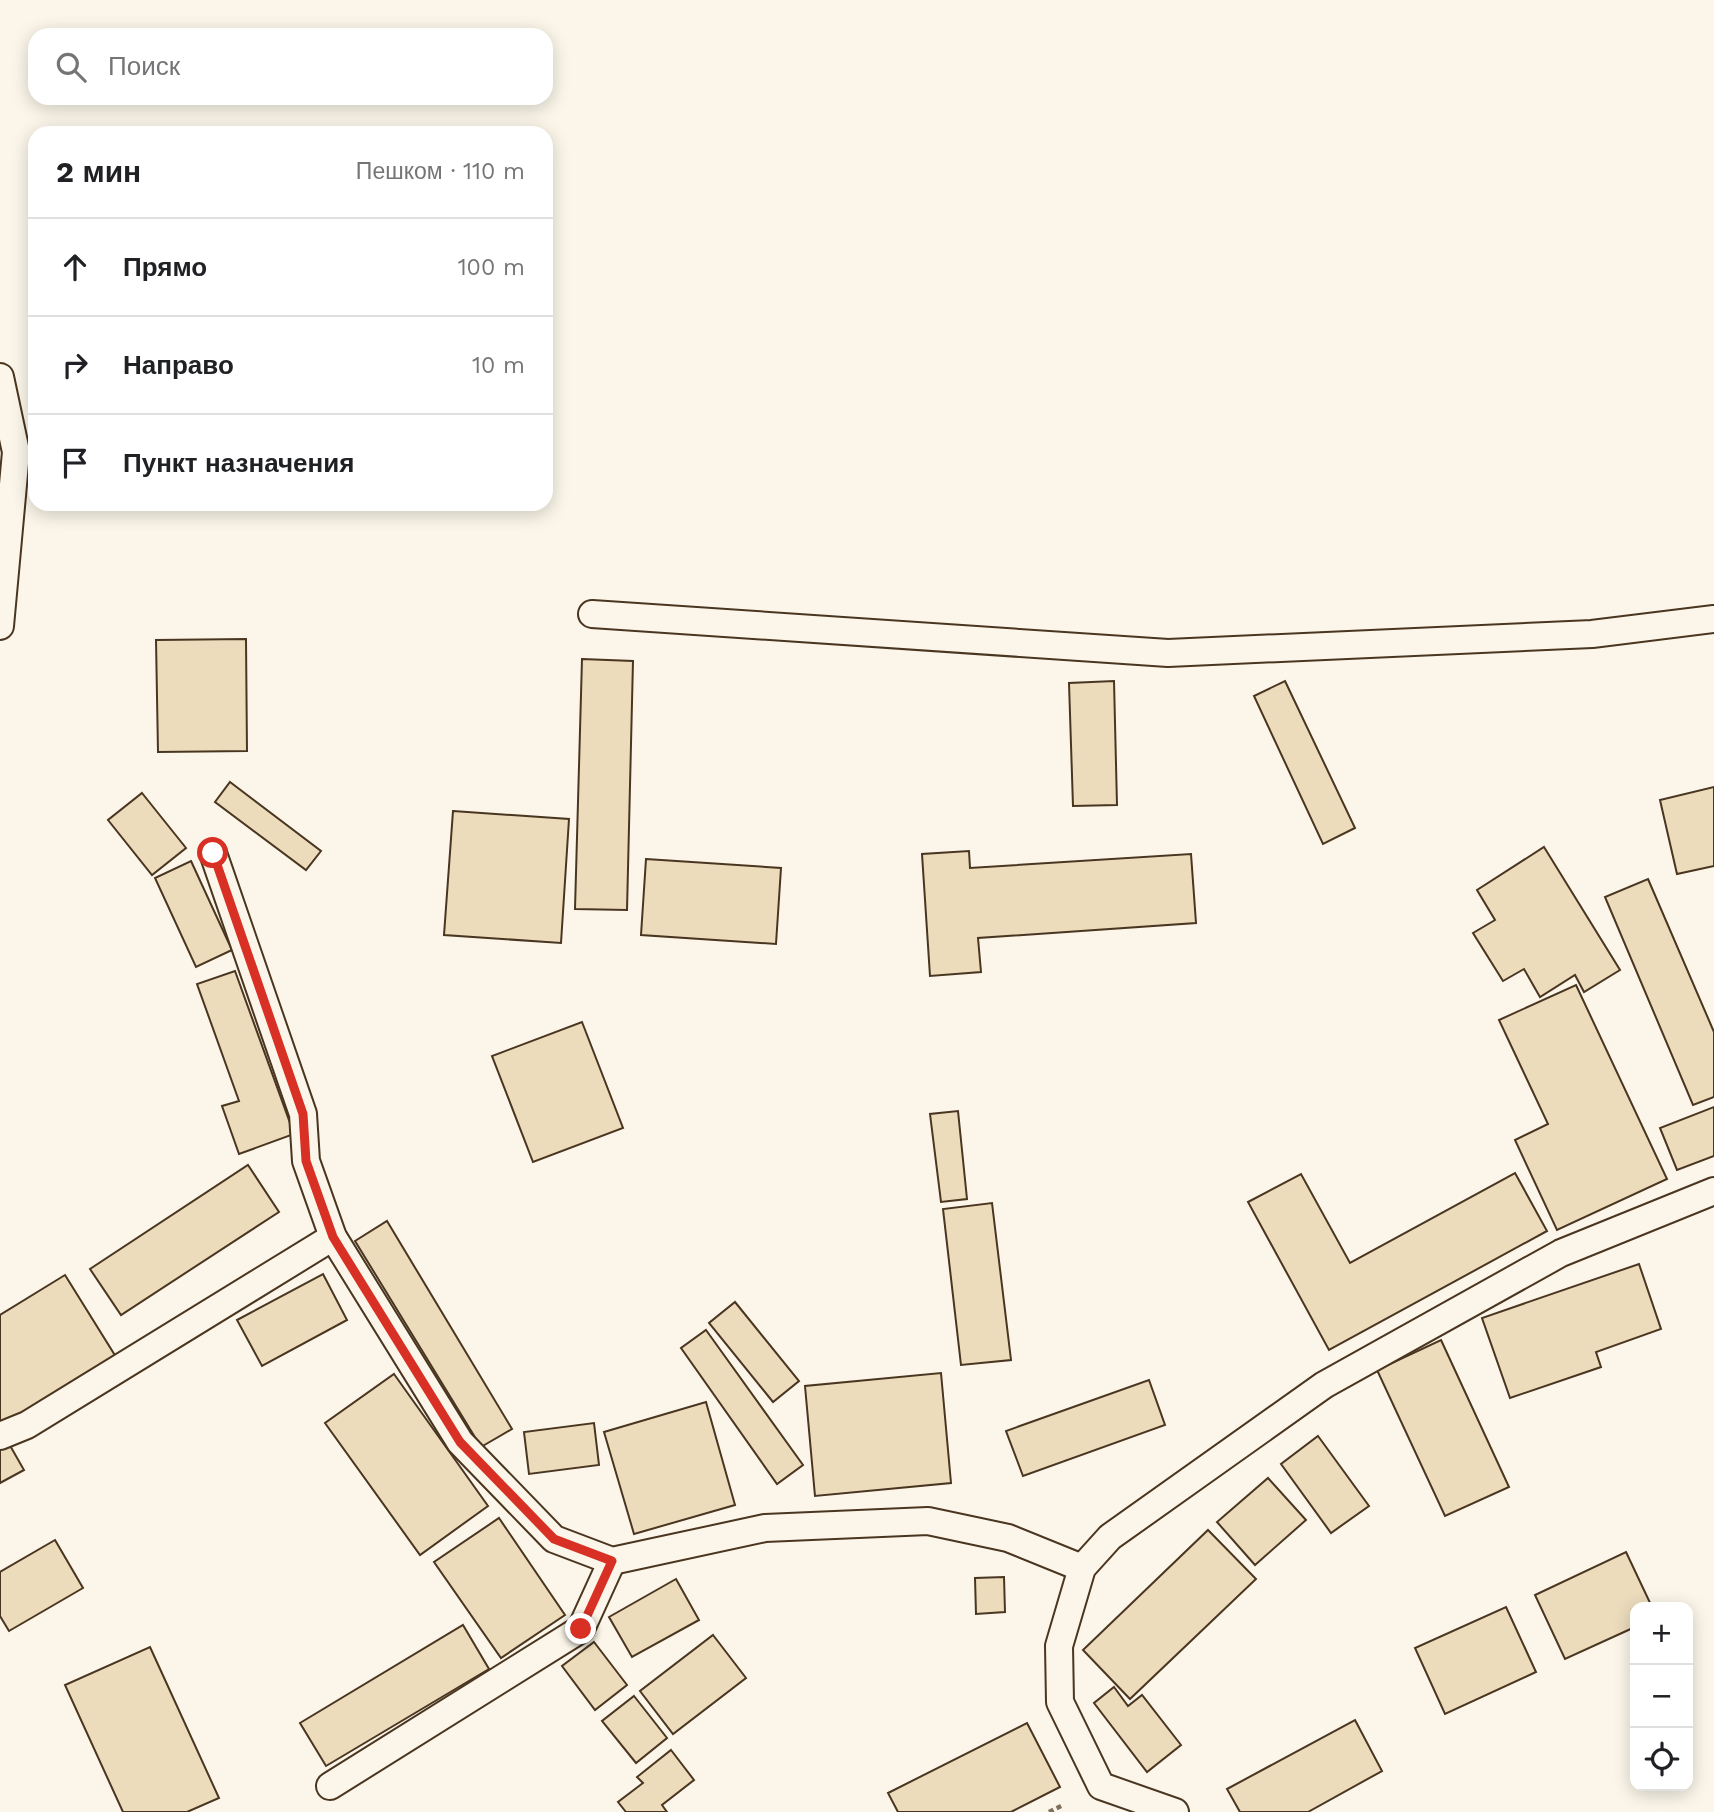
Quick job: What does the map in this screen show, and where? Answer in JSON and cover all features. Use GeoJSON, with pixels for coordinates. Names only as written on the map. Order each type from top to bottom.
{"type":"FeatureCollection","features":[{"type":"Feature","properties":{"kind":"lane"},"geometry":{"type":"LineString","coordinates":[[0,377],[16,452],[0,626]]}},
{"type":"Feature","properties":{"kind":"lane"},"geometry":{"type":"LineString","coordinates":[[593,614],[1168,653],[1592,635],[1714,619]]}},
{"type":"Feature","properties":{"kind":"lane"},"geometry":{"type":"LineString","coordinates":[[213,853],[303,1114],[306,1161],[333,1237],[460,1442],[554,1539],[612,1561],[765,1528],[928,1521],[1008,1538],[1082,1567]]}},
{"type":"Feature","properties":{"kind":"lane"},"geometry":{"type":"LineString","coordinates":[[1175,1812],[1101,1786],[1060,1702],[1059,1646],[1082,1567],[1110,1537],[1324,1385],[1561,1253],[1714,1191]]}},
{"type":"Feature","properties":{"kind":"lane"},"geometry":{"type":"LineString","coordinates":[[0,1436],[27,1425],[333,1237]]}},
{"type":"Feature","properties":{"kind":"lane"},"geometry":{"type":"LineString","coordinates":[[330,1786],[581,1629],[612,1561]]}},
{"type":"Feature","properties":{"kind":"building"},"geometry":{"type":"Polygon","coordinates":[[[246,639],[247,751],[158,752],[156,640],[246,639]]]}},
{"type":"Feature","properties":{"kind":"building"},"geometry":{"type":"Polygon","coordinates":[[[582,659],[633,661],[627,910],[575,909],[582,659]]]}},
{"type":"Feature","properties":{"kind":"building"},"geometry":{"type":"Polygon","coordinates":[[[1114,681],[1117,805],[1073,806],[1069,683],[1114,681]]]}},
{"type":"Feature","properties":{"kind":"building"},"geometry":{"type":"Polygon","coordinates":[[[1285,681],[1355,828],[1323,844],[1254,696],[1285,681]]]}},
{"type":"Feature","properties":{"kind":"building"},"geometry":{"type":"Polygon","coordinates":[[[230,782],[321,851],[306,870],[215,802],[230,782]]]}},
{"type":"Feature","properties":{"kind":"building"},"geometry":{"type":"Polygon","coordinates":[[[1714,787],[1714,866],[1677,874],[1660,800],[1714,787]]]}},
{"type":"Feature","properties":{"kind":"building"},"geometry":{"type":"Polygon","coordinates":[[[142,793],[186,848],[152,875],[108,820],[142,793]]]}},
{"type":"Feature","properties":{"kind":"building"},"geometry":{"type":"Polygon","coordinates":[[[453,811],[569,819],[561,943],[444,935],[453,811]]]}},
{"type":"Feature","properties":{"kind":"building"},"geometry":{"type":"Polygon","coordinates":[[[1544,847],[1620,970],[1584,992],[1575,975],[1540,997],[1524,969],[1503,981],[1473,933],[1495,920],[1477,890],[1544,847]]]}},
{"type":"Feature","properties":{"kind":"building"},"geometry":{"type":"Polygon","coordinates":[[[969,851],[970,868],[1191,854],[1196,923],[978,938],[981,972],[930,976],[922,854],[969,851]]]}},
{"type":"Feature","properties":{"kind":"building"},"geometry":{"type":"Polygon","coordinates":[[[646,859],[781,868],[776,944],[641,935],[646,859]]]}},
{"type":"Feature","properties":{"kind":"building"},"geometry":{"type":"Polygon","coordinates":[[[191,861],[232,950],[196,967],[155,878],[191,861]]]}},
{"type":"Feature","properties":{"kind":"building"},"geometry":{"type":"Polygon","coordinates":[[[1648,879],[1714,1032],[1714,1097],[1693,1105],[1605,897],[1648,879]]]}},
{"type":"Feature","properties":{"kind":"building"},"geometry":{"type":"Polygon","coordinates":[[[235,971],[294,1134],[239,1154],[222,1106],[239,1101],[197,984],[235,971]]]}},
{"type":"Feature","properties":{"kind":"building"},"geometry":{"type":"Polygon","coordinates":[[[1576,985],[1667,1179],[1557,1230],[1515,1140],[1548,1124],[1499,1020],[1576,985]]]}},
{"type":"Feature","properties":{"kind":"building"},"geometry":{"type":"Polygon","coordinates":[[[582,1022],[623,1128],[533,1162],[492,1056],[582,1022]]]}},
{"type":"Feature","properties":{"kind":"building"},"geometry":{"type":"Polygon","coordinates":[[[1714,1107],[1714,1156],[1677,1170],[1660,1128],[1714,1107]]]}},
{"type":"Feature","properties":{"kind":"building"},"geometry":{"type":"Polygon","coordinates":[[[958,1111],[967,1199],[941,1202],[930,1114],[958,1111]]]}},
{"type":"Feature","properties":{"kind":"building"},"geometry":{"type":"Polygon","coordinates":[[[248,1165],[279,1212],[121,1315],[90,1269],[248,1165]]]}},
{"type":"Feature","properties":{"kind":"building"},"geometry":{"type":"Polygon","coordinates":[[[1515,1173],[1547,1231],[1329,1350],[1248,1202],[1301,1174],[1350,1263],[1515,1173]]]}},
{"type":"Feature","properties":{"kind":"building"},"geometry":{"type":"Polygon","coordinates":[[[992,1203],[1011,1360],[961,1365],[943,1209],[992,1203]]]}},
{"type":"Feature","properties":{"kind":"building"},"geometry":{"type":"Polygon","coordinates":[[[387,1221],[512,1429],[481,1447],[355,1241],[387,1221]]]}},
{"type":"Feature","properties":{"kind":"building"},"geometry":{"type":"Polygon","coordinates":[[[1639,1264],[1661,1329],[1596,1352],[1601,1367],[1510,1398],[1482,1318],[1639,1264]]]}},
{"type":"Feature","properties":{"kind":"building"},"geometry":{"type":"Polygon","coordinates":[[[323,1274],[347,1320],[262,1366],[237,1320],[323,1274]]]}},
{"type":"Feature","properties":{"kind":"building"},"geometry":{"type":"Polygon","coordinates":[[[65,1275],[116,1357],[0,1428],[0,1315],[65,1275]]]}},
{"type":"Feature","properties":{"kind":"building"},"geometry":{"type":"Polygon","coordinates":[[[735,1302],[799,1381],[773,1402],[709,1323],[735,1302]]]}},
{"type":"Feature","properties":{"kind":"building"},"geometry":{"type":"Polygon","coordinates":[[[706,1330],[803,1465],[777,1484],[681,1348],[706,1330]]]}},
{"type":"Feature","properties":{"kind":"building"},"geometry":{"type":"Polygon","coordinates":[[[1441,1340],[1509,1487],[1445,1516],[1377,1370],[1441,1340]]]}},
{"type":"Feature","properties":{"kind":"building"},"geometry":{"type":"Polygon","coordinates":[[[941,1373],[951,1483],[815,1496],[805,1386],[941,1373]]]}},
{"type":"Feature","properties":{"kind":"building"},"geometry":{"type":"Polygon","coordinates":[[[394,1374],[488,1506],[420,1555],[325,1423],[394,1374]]]}},
{"type":"Feature","properties":{"kind":"building"},"geometry":{"type":"Polygon","coordinates":[[[1149,1380],[1165,1425],[1023,1476],[1006,1431],[1149,1380]]]}},
{"type":"Feature","properties":{"kind":"building"},"geometry":{"type":"Polygon","coordinates":[[[706,1402],[735,1505],[634,1534],[604,1432],[706,1402]]]}},
{"type":"Feature","properties":{"kind":"building"},"geometry":{"type":"Polygon","coordinates":[[[594,1423],[599,1465],[529,1474],[524,1432],[594,1423]]]}},
{"type":"Feature","properties":{"kind":"building"},"geometry":{"type":"Polygon","coordinates":[[[1318,1436],[1369,1506],[1331,1533],[1281,1464],[1318,1436]]]}},
{"type":"Feature","properties":{"kind":"building"},"geometry":{"type":"Polygon","coordinates":[[[8,1442],[24,1470],[0,1483],[0,1446],[8,1442]]]}},
{"type":"Feature","properties":{"kind":"building"},"geometry":{"type":"Polygon","coordinates":[[[1268,1478],[1306,1520],[1255,1565],[1217,1522],[1268,1478]]]}},
{"type":"Feature","properties":{"kind":"building"},"geometry":{"type":"Polygon","coordinates":[[[499,1518],[565,1615],[501,1658],[434,1562],[499,1518]]]}},
{"type":"Feature","properties":{"kind":"building"},"geometry":{"type":"Polygon","coordinates":[[[1208,1530],[1256,1579],[1130,1699],[1083,1650],[1208,1530]]]}},
{"type":"Feature","properties":{"kind":"building"},"geometry":{"type":"Polygon","coordinates":[[[55,1540],[83,1588],[9,1631],[0,1616],[0,1572],[55,1540]]]}},
{"type":"Feature","properties":{"kind":"building"},"geometry":{"type":"Polygon","coordinates":[[[1626,1552],[1650,1602],[1630,1602],[1630,1629],[1565,1659],[1535,1595],[1626,1552]]]}},
{"type":"Feature","properties":{"kind":"building"},"geometry":{"type":"Polygon","coordinates":[[[1004,1577],[1005,1612],[976,1614],[975,1578],[1004,1577]]]}},
{"type":"Feature","properties":{"kind":"building"},"geometry":{"type":"Polygon","coordinates":[[[676,1579],[699,1620],[632,1657],[609,1617],[676,1579]]]}},
{"type":"Feature","properties":{"kind":"building"},"geometry":{"type":"Polygon","coordinates":[[[1506,1607],[1536,1672],[1445,1714],[1415,1648],[1506,1607]]]}},
{"type":"Feature","properties":{"kind":"building"},"geometry":{"type":"Polygon","coordinates":[[[463,1625],[489,1669],[326,1766],[300,1723],[463,1625]]]}},
{"type":"Feature","properties":{"kind":"building"},"geometry":{"type":"Polygon","coordinates":[[[713,1635],[746,1678],[673,1734],[640,1691],[713,1635]]]}},
{"type":"Feature","properties":{"kind":"building"},"geometry":{"type":"Polygon","coordinates":[[[594,1642],[627,1685],[595,1710],[562,1666],[594,1642]]]}},
{"type":"Feature","properties":{"kind":"building"},"geometry":{"type":"Polygon","coordinates":[[[150,1647],[219,1798],[187,1812],[123,1812],[65,1685],[150,1647]]]}},
{"type":"Feature","properties":{"kind":"building"},"geometry":{"type":"Polygon","coordinates":[[[1114,1687],[1128,1706],[1142,1695],[1181,1745],[1147,1772],[1094,1703],[1114,1687]]]}},
{"type":"Feature","properties":{"kind":"building"},"geometry":{"type":"Polygon","coordinates":[[[634,1696],[667,1738],[636,1763],[602,1721],[634,1696]]]}},
{"type":"Feature","properties":{"kind":"building"},"geometry":{"type":"Polygon","coordinates":[[[1355,1720],[1382,1771],[1308,1812],[1240,1812],[1227,1789],[1355,1720]]]}},
{"type":"Feature","properties":{"kind":"building"},"geometry":{"type":"Polygon","coordinates":[[[1027,1723],[1060,1787],[1011,1812],[898,1812],[888,1793],[1027,1723]]]}},
{"type":"Feature","properties":{"kind":"building"},"geometry":{"type":"Polygon","coordinates":[[[671,1750],[694,1780],[662,1805],[667,1812],[626,1812],[618,1802],[643,1783],[637,1777],[671,1750]]]}},
{"type":"Feature","properties":{"kind":"route"},"geometry":{"type":"LineString","coordinates":[[213,853],[303,1114],[306,1161],[333,1237],[460,1442],[554,1539],[612,1561],[581,1629]]}}]}
